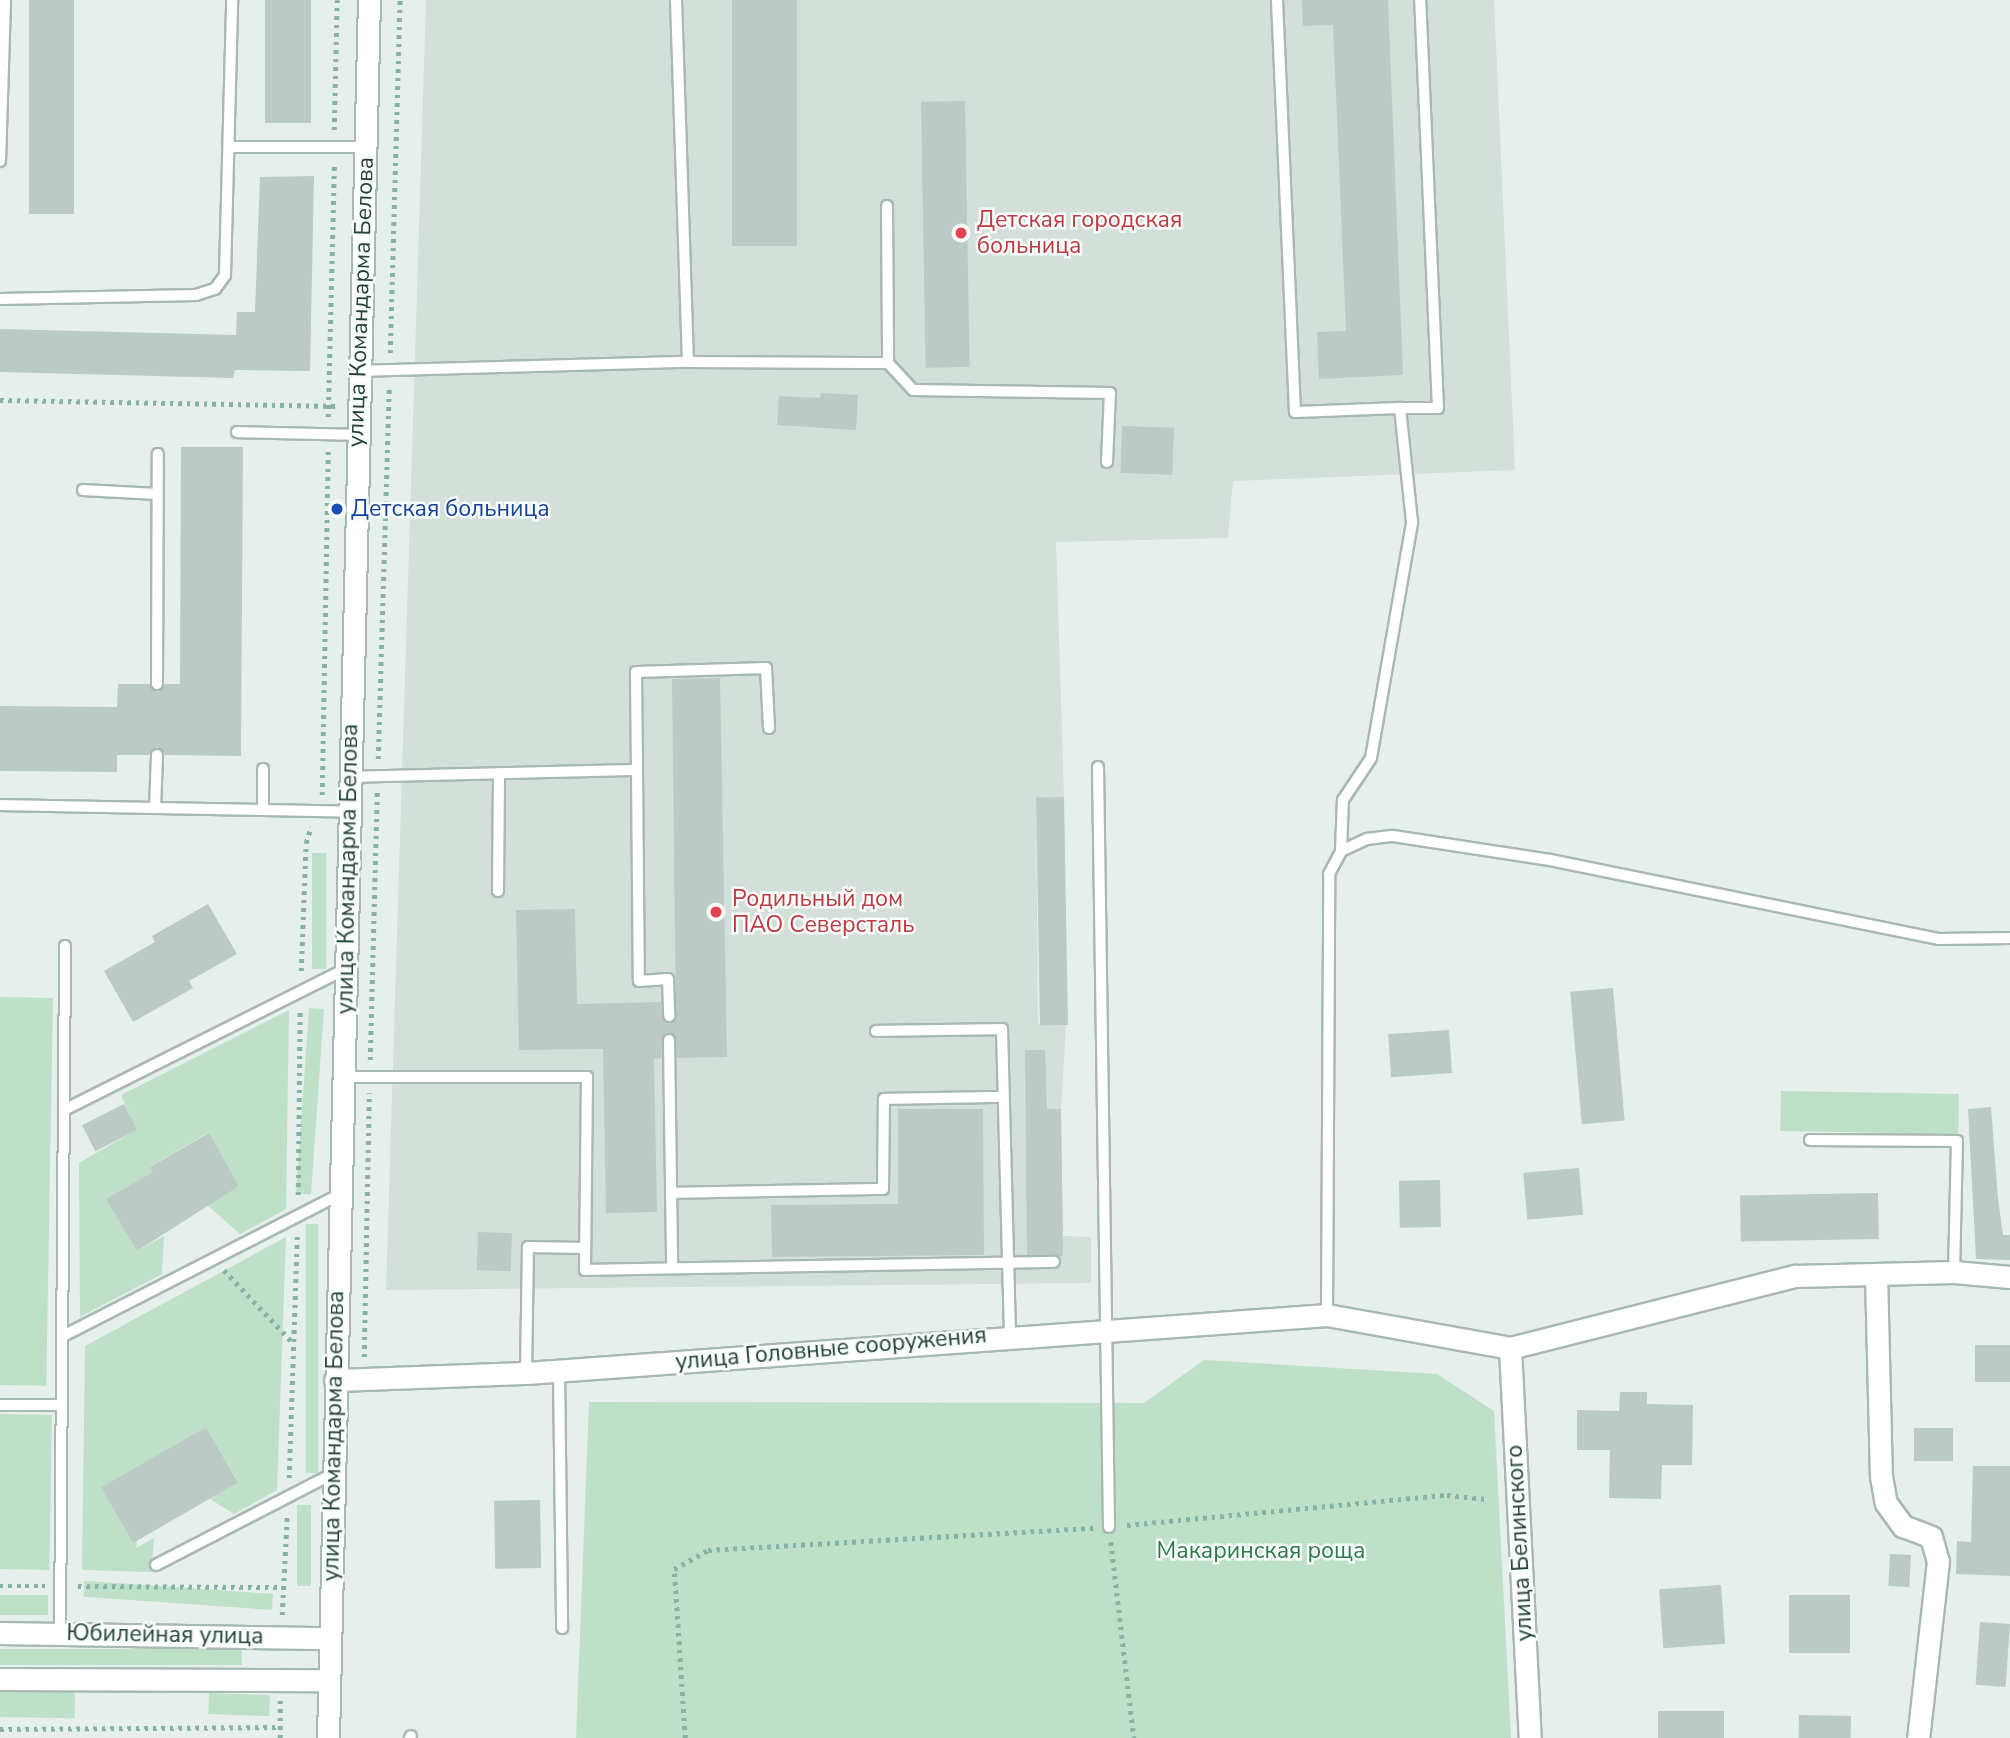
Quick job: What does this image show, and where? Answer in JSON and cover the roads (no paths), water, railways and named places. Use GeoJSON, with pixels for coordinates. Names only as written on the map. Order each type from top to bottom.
{"type":"FeatureCollection","features":[{"type":"Feature","properties":{"kind":"street","name":"улица Командарма Белова"},"geometry":{"type":"LineString","coordinates":[[328,1738],[357,405],[369,0]]}},
{"type":"Feature","properties":{"kind":"street"},"geometry":{"type":"LineString","coordinates":[[1327,1315],[1510,1348],[1794,1276],[1954,1272],[2010,1277]]}},
{"type":"Feature","properties":{"kind":"street"},"geometry":{"type":"LineString","coordinates":[[1876,1274],[1881,1476],[1886,1503],[1903,1526],[1931,1537],[1938,1561],[1918,1738]]}},
{"type":"Feature","properties":{"kind":"street","name":"улица Головные сооружения"},"geometry":{"type":"LineString","coordinates":[[335,1380],[526,1373],[1010,1335],[1327,1315]]}},
{"type":"Feature","properties":{"kind":"street","name":"улица Белинского"},"geometry":{"type":"LineString","coordinates":[[1510,1348],[1530,1738]]}},
{"type":"Feature","properties":{"kind":"street","name":"Юбилейная улица"},"geometry":{"type":"LineString","coordinates":[[0,1633],[329,1638]]}},
{"type":"Feature","properties":{"kind":"street","name":"Юбилейная улица"},"geometry":{"type":"LineString","coordinates":[[0,1679],[329,1680]]}},
{"type":"Feature","properties":{"kind":"lane"},"geometry":{"type":"LineString","coordinates":[[0,161],[5,0]]}},
{"type":"Feature","properties":{"kind":"lane"},"geometry":{"type":"LineString","coordinates":[[0,299],[196,295],[215,289],[225,275],[231,147],[232,0]]}},
{"type":"Feature","properties":{"kind":"lane"},"geometry":{"type":"LineString","coordinates":[[676,0],[688,362]]}},
{"type":"Feature","properties":{"kind":"lane"},"geometry":{"type":"LineString","coordinates":[[1277,0],[1295,412],[1438,408],[1419,0]]}},
{"type":"Feature","properties":{"kind":"lane"},"geometry":{"type":"LineString","coordinates":[[231,147],[365,147]]}},
{"type":"Feature","properties":{"kind":"lane"},"geometry":{"type":"LineString","coordinates":[[887,206],[888,363],[913,390],[1110,393],[1107,462]]}},
{"type":"Feature","properties":{"kind":"lane"},"geometry":{"type":"LineString","coordinates":[[358,371],[688,362],[888,363]]}},
{"type":"Feature","properties":{"kind":"lane"},"geometry":{"type":"LineString","coordinates":[[1327,1315],[1329,874],[1341,851],[1343,800],[1371,758],[1412,522],[1400,408]]}},
{"type":"Feature","properties":{"kind":"lane"},"geometry":{"type":"LineString","coordinates":[[237,432],[357,435]]}},
{"type":"Feature","properties":{"kind":"lane"},"geometry":{"type":"LineString","coordinates":[[157,684],[158,454]]}},
{"type":"Feature","properties":{"kind":"lane"},"geometry":{"type":"LineString","coordinates":[[83,490],[157,494]]}},
{"type":"Feature","properties":{"kind":"lane"},"geometry":{"type":"LineString","coordinates":[[669,1016],[668,979],[639,981],[636,672],[766,668],[769,728]]}},
{"type":"Feature","properties":{"kind":"lane"},"geometry":{"type":"LineString","coordinates":[[155,808],[157,755]]}},
{"type":"Feature","properties":{"kind":"lane"},"geometry":{"type":"LineString","coordinates":[[1098,767],[1104,1329],[1109,1527]]}},
{"type":"Feature","properties":{"kind":"lane"},"geometry":{"type":"LineString","coordinates":[[262,769],[263,810]]}},
{"type":"Feature","properties":{"kind":"lane"},"geometry":{"type":"LineString","coordinates":[[350,777],[637,770]]}},
{"type":"Feature","properties":{"kind":"lane"},"geometry":{"type":"LineString","coordinates":[[498,891],[499,773]]}},
{"type":"Feature","properties":{"kind":"lane"},"geometry":{"type":"LineString","coordinates":[[0,805],[350,812]]}},
{"type":"Feature","properties":{"kind":"lane"},"geometry":{"type":"LineString","coordinates":[[1341,851],[1367,839],[1393,836],[1550,860],[1938,939],[2010,938]]}},
{"type":"Feature","properties":{"kind":"lane"},"geometry":{"type":"LineString","coordinates":[[60,1633],[61,1405],[65,1335],[65,946]]}},
{"type":"Feature","properties":{"kind":"lane"},"geometry":{"type":"LineString","coordinates":[[66,1109],[345,969]]}},
{"type":"Feature","properties":{"kind":"lane"},"geometry":{"type":"LineString","coordinates":[[876,1031],[1002,1029],[1010,1335]]}},
{"type":"Feature","properties":{"kind":"lane"},"geometry":{"type":"LineString","coordinates":[[669,1040],[671,1267]]}},
{"type":"Feature","properties":{"kind":"lane"},"geometry":{"type":"LineString","coordinates":[[343,1077],[587,1077],[585,1270],[1054,1262]]}},
{"type":"Feature","properties":{"kind":"lane"},"geometry":{"type":"LineString","coordinates":[[671,1193],[883,1189],[884,1099],[1003,1097]]}},
{"type":"Feature","properties":{"kind":"lane"},"geometry":{"type":"LineString","coordinates":[[1811,1140],[1957,1141],[1954,1272]]}},
{"type":"Feature","properties":{"kind":"lane"},"geometry":{"type":"LineString","coordinates":[[65,1335],[340,1194]]}},
{"type":"Feature","properties":{"kind":"lane"},"geometry":{"type":"LineString","coordinates":[[526,1373],[528,1247],[584,1248]]}},
{"type":"Feature","properties":{"kind":"lane"},"geometry":{"type":"LineString","coordinates":[[559,1370],[562,1628]]}},
{"type":"Feature","properties":{"kind":"lane"},"geometry":{"type":"LineString","coordinates":[[0,1405],[61,1405]]}},
{"type":"Feature","properties":{"kind":"lane"},"geometry":{"type":"LineString","coordinates":[[156,1565],[332,1474]]}},
{"type":"Feature","properties":{"kind":"place","name":"Детская городская больница"},"geometry":{"type":"Point","coordinates":[961,233]}},
{"type":"Feature","properties":{"kind":"place","name":"Детская больница"},"geometry":{"type":"Point","coordinates":[337,509]}},
{"type":"Feature","properties":{"kind":"place","name":"Родильный дом ПАО Северсталь"},"geometry":{"type":"Point","coordinates":[716,912]}},
{"type":"Feature","properties":{"kind":"park label","name":"Макаринская роща"},"geometry":{"type":"Point","coordinates":[1261,1551]}}]}
